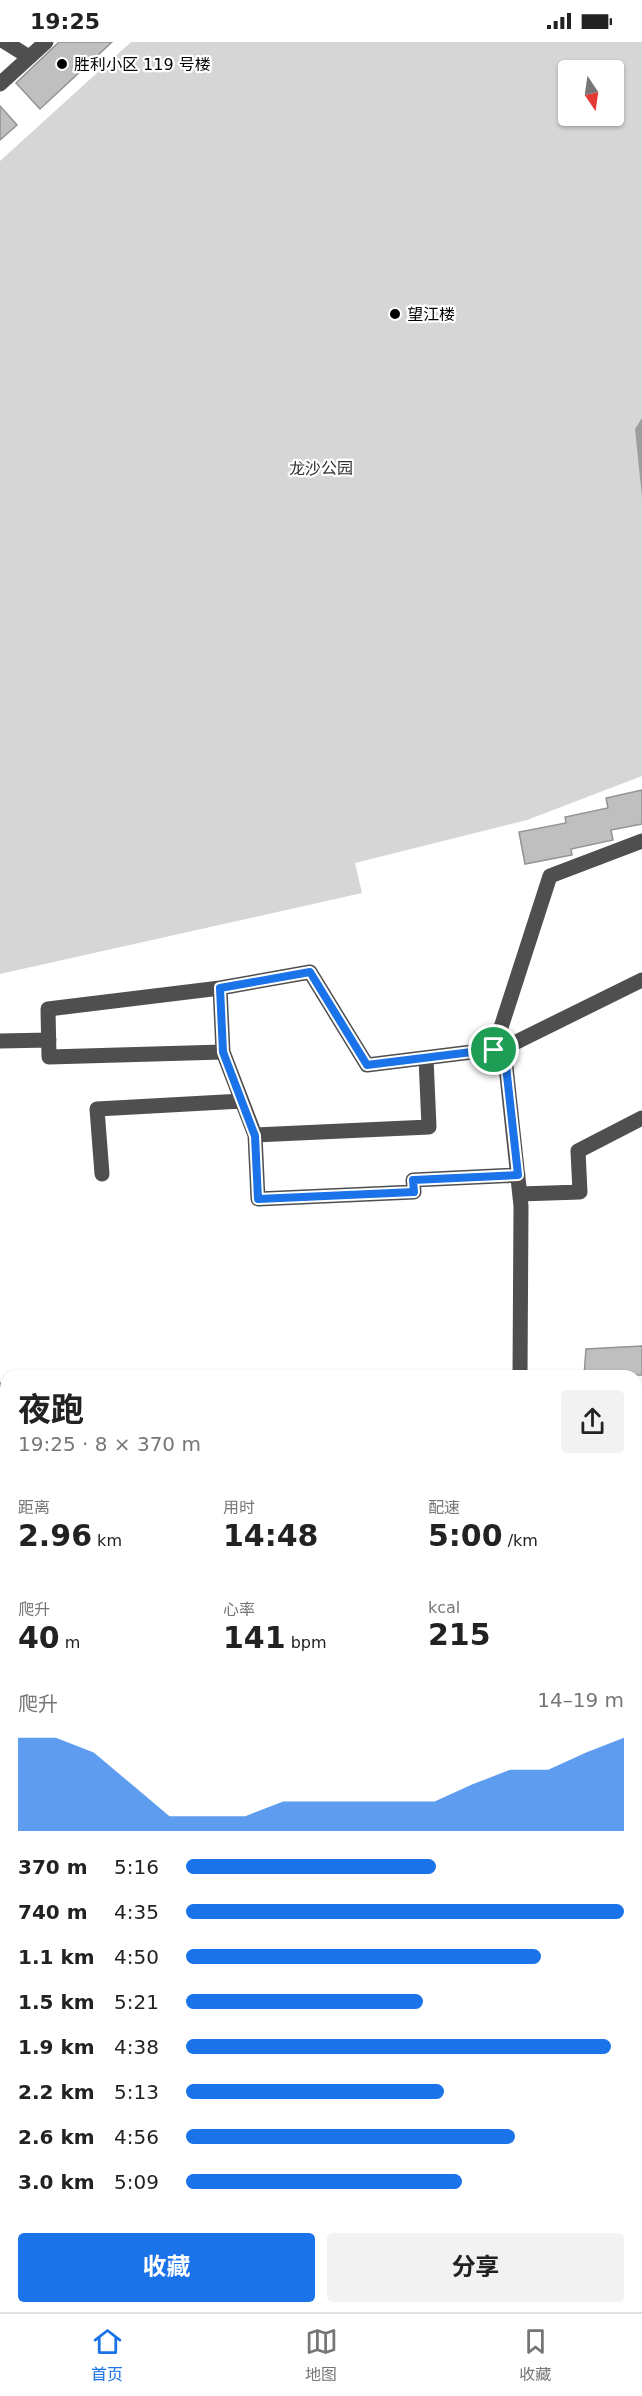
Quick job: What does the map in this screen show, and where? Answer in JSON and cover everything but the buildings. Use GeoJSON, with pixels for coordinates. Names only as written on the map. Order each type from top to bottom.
{"type":"FeatureCollection","features":[{"type":"Feature","properties":{"kind":"street"},"geometry":{"type":"LineString","coordinates":[[5,42],[29,57]]}},
{"type":"Feature","properties":{"kind":"street"},"geometry":{"type":"LineString","coordinates":[[0,84],[46,42]]}},
{"type":"Feature","properties":{"kind":"street"},"geometry":{"type":"LineString","coordinates":[[520,1370],[520,1194],[499,1049],[550,876],[642,841]]}},
{"type":"Feature","properties":{"kind":"street"},"geometry":{"type":"LineString","coordinates":[[223,1052],[50,1057],[48,1009],[220,988],[310,972],[367,1065],[499,1049],[642,980]]}},
{"type":"Feature","properties":{"kind":"street"},"geometry":{"type":"LineString","coordinates":[[220,988],[223,1052],[255,1136],[258,1199],[414,1192],[413,1180],[518,1175]]}},
{"type":"Feature","properties":{"kind":"street"},"geometry":{"type":"LineString","coordinates":[[0,1041],[49,1040]]}},
{"type":"Feature","properties":{"kind":"street"},"geometry":{"type":"LineString","coordinates":[[255,1136],[429,1127],[426,1058]]}},
{"type":"Feature","properties":{"kind":"street"},"geometry":{"type":"LineString","coordinates":[[102,1174],[97,1109],[242,1101]]}},
{"type":"Feature","properties":{"kind":"street"},"geometry":{"type":"LineString","coordinates":[[520,1194],[580,1192],[578,1151],[642,1118]]}},
{"type":"Feature","properties":{"kind":"green space","name":"龙沙公园"},"geometry":{"type":"Polygon","coordinates":[[[131,42],[642,42],[642,776],[527,820],[355,863],[362,893],[0,974],[0,161],[131,42]]]}},
{"type":"Feature","properties":{"kind":"shaded area"},"geometry":{"type":"Polygon","coordinates":[[[642,418],[642,497],[635,429],[642,418]]]}},
{"type":"Feature","properties":{"kind":"place","name":"胜利小区 119 号楼"},"geometry":{"type":"Point","coordinates":[62,64]}},
{"type":"Feature","properties":{"kind":"place","name":"望江楼"},"geometry":{"type":"Point","coordinates":[395,314]}},
{"type":"Feature","properties":{"kind":"route"},"geometry":{"type":"LineString","coordinates":[[310,972],[367,1065],[494,1050],[504,1048],[518,1175],[413,1180],[414,1192],[258,1199],[255,1136],[223,1052],[220,988],[310,972]]}}]}
